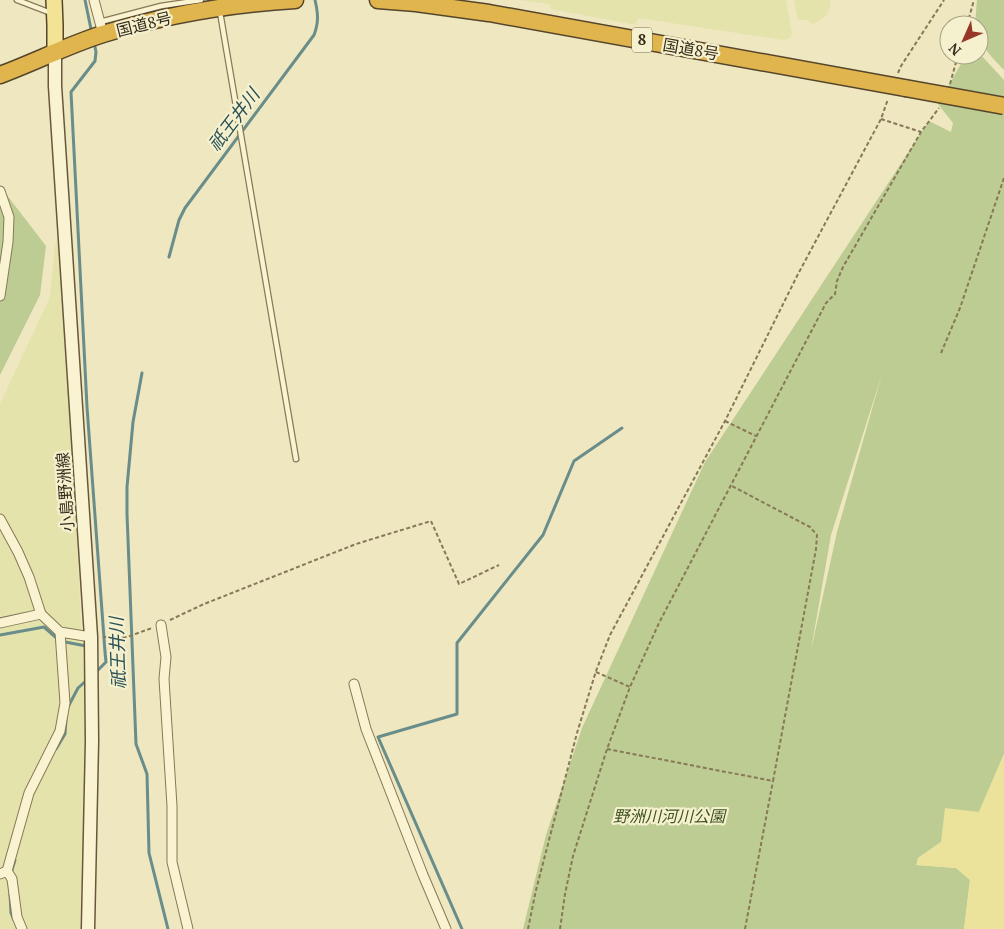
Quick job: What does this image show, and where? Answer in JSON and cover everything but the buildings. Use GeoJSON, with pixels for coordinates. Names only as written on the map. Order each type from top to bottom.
{"type":"FeatureCollection","features":[{"type":"Feature","properties":{"kind":"highway","name":"国道8号"},"geometry":{"type":"LineString","coordinates":[[0,75],[81,42],[102,28],[139,24],[182,6],[219,8],[296,0]]}},
{"type":"Feature","properties":{"kind":"highway","name":"国道8号"},"geometry":{"type":"LineString","coordinates":[[378,0],[489,13],[1004,106]]}},
{"type":"Feature","properties":{"kind":"main road"},"geometry":{"type":"LineString","coordinates":[[54,7],[55,53]]}},
{"type":"Feature","properties":{"kind":"main road","name":"小島野洲線"},"geometry":{"type":"LineString","coordinates":[[55,53],[55,86],[91,637],[92,742],[88,929]]}},
{"type":"Feature","properties":{"kind":"street"},"geometry":{"type":"LineString","coordinates":[[94,0],[102,28]]}},
{"type":"Feature","properties":{"kind":"street"},"geometry":{"type":"LineString","coordinates":[[0,191],[9,217],[8,242],[0,296]]}},
{"type":"Feature","properties":{"kind":"street"},"geometry":{"type":"LineString","coordinates":[[0,519],[29,577],[41,614],[60,632],[91,637]]}},
{"type":"Feature","properties":{"kind":"street"},"geometry":{"type":"LineString","coordinates":[[0,623],[41,614]]}},
{"type":"Feature","properties":{"kind":"street"},"geometry":{"type":"LineString","coordinates":[[161,625],[166,657],[164,679],[172,806],[172,862],[188,929]]}},
{"type":"Feature","properties":{"kind":"street"},"geometry":{"type":"LineString","coordinates":[[22,929],[17,917],[12,878],[3,873],[29,793],[60,731],[65,703],[60,632]]}},
{"type":"Feature","properties":{"kind":"street"},"geometry":{"type":"LineString","coordinates":[[354,684],[366,730],[422,875],[446,929]]}},
{"type":"Feature","properties":{"kind":"lane"},"geometry":{"type":"LineString","coordinates":[[17,0],[54,7]]}},
{"type":"Feature","properties":{"kind":"lane"},"geometry":{"type":"LineString","coordinates":[[182,6],[201,0]]}},
{"type":"Feature","properties":{"kind":"lane"},"geometry":{"type":"LineString","coordinates":[[219,8],[296,459]]}},
{"type":"Feature","properties":{"kind":"path"},"geometry":{"type":"LineString","coordinates":[[528,929],[545,853],[577,733],[596,671],[610,635],[725,421],[797,276],[899,87],[900,66],[944,0]]}},
{"type":"Feature","properties":{"kind":"path"},"geometry":{"type":"LineString","coordinates":[[970,15],[974,0]]}},
{"type":"Feature","properties":{"kind":"path"},"geometry":{"type":"LineString","coordinates":[[948,91],[955,65]]}},
{"type":"Feature","properties":{"kind":"path"},"geometry":{"type":"LineString","coordinates":[[560,929],[565,894],[574,856],[607,749],[630,688],[659,623],[826,303],[836,294],[837,281],[843,268],[921,132],[940,106]]}},
{"type":"Feature","properties":{"kind":"path"},"geometry":{"type":"LineString","coordinates":[[881,119],[921,132]]}},
{"type":"Feature","properties":{"kind":"path"},"geometry":{"type":"LineString","coordinates":[[941,353],[960,308],[1004,178]]}},
{"type":"Feature","properties":{"kind":"path"},"geometry":{"type":"LineString","coordinates":[[725,421],[756,436]]}},
{"type":"Feature","properties":{"kind":"path"},"geometry":{"type":"LineString","coordinates":[[730,486],[810,527],[816,535],[816,548],[745,929]]}},
{"type":"Feature","properties":{"kind":"path"},"geometry":{"type":"LineString","coordinates":[[91,637],[127,637],[161,625],[204,604],[356,544],[431,521],[460,584],[499,565]]}},
{"type":"Feature","properties":{"kind":"path"},"geometry":{"type":"LineString","coordinates":[[596,671],[630,688]]}},
{"type":"Feature","properties":{"kind":"path"},"geometry":{"type":"LineString","coordinates":[[607,749],[773,782]]}},
{"type":"Feature","properties":{"kind":"green space"},"geometry":{"type":"Polygon","coordinates":[[[520,0],[786,0],[792,34],[790,38],[784,40],[638,18],[636,25],[551,9],[549,4],[520,0]]]}},
{"type":"Feature","properties":{"kind":"green space"},"geometry":{"type":"Polygon","coordinates":[[[794,0],[830,0],[830,7],[826,16],[813,24],[808,20],[798,20],[794,0]]]}},
{"type":"Feature","properties":{"kind":"green space"},"geometry":{"type":"Polygon","coordinates":[[[977,0],[1004,0],[1004,70],[989,54],[989,15],[976,15],[977,0]]]}},
{"type":"Feature","properties":{"kind":"green space","name":"野洲川河川公園"},"geometry":{"type":"Polygon","coordinates":[[[989,64],[1004,80],[1004,754],[979,812],[918,858],[917,865],[956,868],[970,880],[964,929],[523,929],[546,835],[582,728],[705,462],[929,121],[951,132],[953,123],[938,104],[960,65],[989,64]],[[882,374],[831,535],[811,650],[837,532],[882,374]]]}},
{"type":"Feature","properties":{"kind":"green space"},"geometry":{"type":"Polygon","coordinates":[[[0,189],[6,194],[46,246],[40,295],[0,375],[0,189]]]}},
{"type":"Feature","properties":{"kind":"green space"},"geometry":{"type":"Polygon","coordinates":[[[61,235],[87,737],[80,929],[0,929],[0,404],[50,297],[55,246],[61,235]]]}},
{"type":"Feature","properties":{"kind":"sand"},"geometry":{"type":"Polygon","coordinates":[[[1004,754],[1004,929],[964,929],[970,880],[956,868],[916,865],[918,858],[941,842],[945,808],[979,812],[1004,754]]]}},
{"type":"Feature","properties":{"kind":"waterway"},"geometry":{"type":"LineString","coordinates":[[85,0],[92,34]]}},
{"type":"Feature","properties":{"kind":"waterway","name":"祇王井川"},"geometry":{"type":"LineString","coordinates":[[169,257],[179,220],[185,208],[314,35],[318,18],[315,0]]}},
{"type":"Feature","properties":{"kind":"waterway"},"geometry":{"type":"LineString","coordinates":[[94,42],[95,61],[71,92],[87,407],[106,662],[96,672]]}},
{"type":"Feature","properties":{"kind":"waterway","name":"祇王井川"},"geometry":{"type":"LineString","coordinates":[[142,373],[133,422],[127,487],[136,744],[147,774],[149,853],[168,929]]}},
{"type":"Feature","properties":{"kind":"waterway"},"geometry":{"type":"LineString","coordinates":[[462,929],[378,737],[457,714],[457,643],[543,535],[574,461],[622,428]]}},
{"type":"Feature","properties":{"kind":"waterway"},"geometry":{"type":"LineString","coordinates":[[0,635],[44,627],[60,641],[86,646]]}},
{"type":"Feature","properties":{"kind":"waterway"},"geometry":{"type":"LineString","coordinates":[[68,707],[78,688],[87,680]]}},
{"type":"Feature","properties":{"kind":"waterway"},"geometry":{"type":"LineString","coordinates":[[56,749],[65,734],[66,720]]}},
{"type":"Feature","properties":{"kind":"waterway"},"geometry":{"type":"LineString","coordinates":[[11,873],[15,860]]}},
{"type":"Feature","properties":{"kind":"waterway"},"geometry":{"type":"LineString","coordinates":[[10,894],[11,913],[14,920]]}}]}
